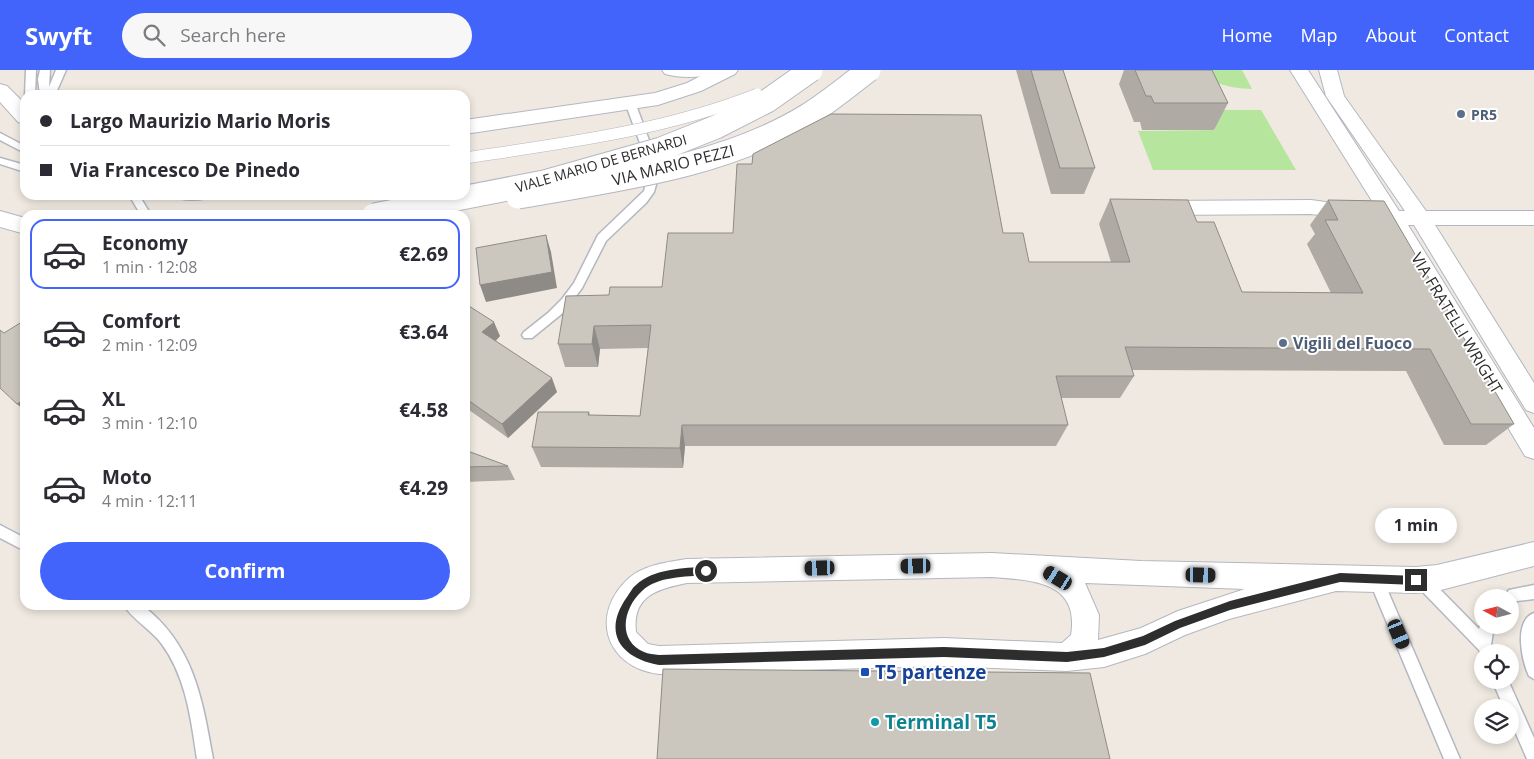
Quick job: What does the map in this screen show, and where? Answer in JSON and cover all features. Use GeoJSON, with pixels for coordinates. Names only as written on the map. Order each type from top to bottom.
{"type":"FeatureCollection","features":[{"type":"Feature","properties":{"kind":"main road"},"geometry":{"type":"LineString","coordinates":[[672,70],[706,70]]}},
{"type":"Feature","properties":{"kind":"main road"},"geometry":{"type":"LineString","coordinates":[[470,127],[631,105],[675,94],[728,70]]}},
{"type":"Feature","properties":{"kind":"main road","name":"VIALE MARIO DE BERNARDI"},"geometry":{"type":"LineString","coordinates":[[470,197],[515,188],[636,156],[732,121],[782,94],[812,70]]}},
{"type":"Feature","properties":{"kind":"main road","name":"VIA MARIO PEZZI"},"geometry":{"type":"LineString","coordinates":[[431,210],[534,195],[641,176],[713,157],[757,141],[796,122],[869,70]]}},
{"type":"Feature","properties":{"kind":"main road"},"geometry":{"type":"LineString","coordinates":[[0,90],[20,111]]}},
{"type":"Feature","properties":{"kind":"main road","name":"VIALE MARIO DE BERNARDI"},"geometry":{"type":"LineString","coordinates":[[400,210],[452,200]]}},
{"type":"Feature","properties":{"kind":"main road"},"geometry":{"type":"LineString","coordinates":[[0,219],[20,225]]}},
{"type":"Feature","properties":{"kind":"street","name":"VIA FRATELLI WRIGHT"},"geometry":{"type":"LineString","coordinates":[[1298,70],[1393,218],[1534,449]]}},
{"type":"Feature","properties":{"kind":"street","name":"VIA FRATELLI WRIGHT"},"geometry":{"type":"LineString","coordinates":[[1328,70],[1335,96],[1420,218],[1534,403]]}},
{"type":"Feature","properties":{"kind":"street"},"geometry":{"type":"LineString","coordinates":[[1145,208],[1312,207],[1393,218],[1534,218]]}},
{"type":"Feature","properties":{"kind":"street"},"geometry":{"type":"LineString","coordinates":[[1340,577],[1230,606],[1178,624],[1145,640],[1104,652],[1067,657],[944,652],[659,660],[642,657],[627,646],[620,631],[621,613],[639,587],[665,575],[687,571],[982,565],[1029,566],[1141,574],[1340,577],[1376,580],[1421,580],[1528,552]]}},
{"type":"Feature","properties":{"kind":"street"},"geometry":{"type":"LineString","coordinates":[[1029,566],[1050,573],[1068,584],[1081,597],[1086,609],[1086,628],[1083,643],[1067,657]]}},
{"type":"Feature","properties":{"kind":"lane"},"geometry":{"type":"LineString","coordinates":[[30,90],[31,70]]}},
{"type":"Feature","properties":{"kind":"lane"},"geometry":{"type":"LineString","coordinates":[[44,90],[43,79],[45,70]]}},
{"type":"Feature","properties":{"kind":"lane"},"geometry":{"type":"LineString","coordinates":[[52,90],[61,70]]}},
{"type":"Feature","properties":{"kind":"lane"},"geometry":{"type":"LineString","coordinates":[[470,157],[590,139],[692,119],[764,91],[802,70]]}},
{"type":"Feature","properties":{"kind":"lane"},"geometry":{"type":"LineString","coordinates":[[528,335],[544,324],[570,296],[604,236],[650,194],[654,182],[652,162],[631,105]]}},
{"type":"Feature","properties":{"kind":"lane"},"geometry":{"type":"LineString","coordinates":[[0,136],[20,147]]}},
{"type":"Feature","properties":{"kind":"lane"},"geometry":{"type":"LineString","coordinates":[[0,161],[20,167]]}},
{"type":"Feature","properties":{"kind":"lane"},"geometry":{"type":"LineString","coordinates":[[470,199],[652,162]]}},
{"type":"Feature","properties":{"kind":"lane"},"geometry":{"type":"LineString","coordinates":[[417,210],[466,200]]}},
{"type":"Feature","properties":{"kind":"lane"},"geometry":{"type":"LineString","coordinates":[[0,531],[20,542]]}},
{"type":"Feature","properties":{"kind":"lane"},"geometry":{"type":"LineString","coordinates":[[1376,580],[1452,759]]}},
{"type":"Feature","properties":{"kind":"lane"},"geometry":{"type":"LineString","coordinates":[[1421,580],[1481,644]]}},
{"type":"Feature","properties":{"kind":"lane"},"geometry":{"type":"LineString","coordinates":[[1519,594],[1534,592]]}},
{"type":"Feature","properties":{"kind":"lane"},"geometry":{"type":"LineString","coordinates":[[138,610],[168,636],[183,661],[198,716],[205,759]]}},
{"type":"Feature","properties":{"kind":"lane"},"geometry":{"type":"LineString","coordinates":[[1534,620],[1528,628],[1529,653],[1534,670]]}},
{"type":"Feature","properties":{"kind":"lane"},"geometry":{"type":"LineString","coordinates":[[1504,689],[1534,756]]}},
{"type":"Feature","properties":{"kind":"green space"},"geometry":{"type":"Polygon","coordinates":[[[1187,70],[1242,70],[1252,89],[1226,86],[1187,70]]]}},
{"type":"Feature","properties":{"kind":"green space"},"geometry":{"type":"Polygon","coordinates":[[[1206,110],[1261,110],[1296,170],[1153,170],[1138,131],[1215,130],[1206,110]]]}},
{"type":"Feature","properties":{"kind":"building"},"geometry":{"type":"Polygon","coordinates":[[[1031,70],[1063,70],[1095,168],[1060,168],[1031,70]]]}},
{"type":"Feature","properties":{"kind":"building"},"geometry":{"type":"Polygon","coordinates":[[[1135,70],[1212,70],[1228,103],[1154,103],[1151,96],[1146,96],[1135,70]]]}},
{"type":"Feature","properties":{"kind":"building"},"geometry":{"type":"Polygon","coordinates":[[[831,114],[981,115],[1003,233],[1023,233],[1029,262],[1130,262],[1110,199],[1188,200],[1197,222],[1214,222],[1242,292],[1363,293],[1325,220],[1338,220],[1328,200],[1384,201],[1514,424],[1471,424],[1430,349],[1125,347],[1134,376],[1056,376],[1068,425],[682,425],[680,448],[532,447],[538,412],[589,412],[588,415],[640,416],[651,325],[594,326],[592,344],[558,344],[566,296],[609,295],[610,287],[662,287],[668,233],[733,233],[737,164],[752,164],[753,154],[831,114]]]}},
{"type":"Feature","properties":{"kind":"building"},"geometry":{"type":"Polygon","coordinates":[[[546,235],[552,272],[480,285],[476,248],[546,235]]]}},
{"type":"Feature","properties":{"kind":"building"},"geometry":{"type":"Polygon","coordinates":[[[470,307],[494,322],[482,332],[552,378],[502,424],[470,402],[470,307]]]}},
{"type":"Feature","properties":{"kind":"building"},"geometry":{"type":"Polygon","coordinates":[[[20,323],[20,402],[17,404],[0,388],[0,330],[4,333],[20,323]]]}},
{"type":"Feature","properties":{"kind":"building"},"geometry":{"type":"Polygon","coordinates":[[[470,452],[508,466],[470,467],[470,452]]]}},
{"type":"Feature","properties":{"kind":"building","name":"Terminal T5"},"geometry":{"type":"Polygon","coordinates":[[[663,669],[1090,673],[1110,759],[657,759],[663,669]]]}},
{"type":"Feature","properties":{"kind":"place","name":"PR5"},"geometry":{"type":"Point","coordinates":[1461,114]}},
{"type":"Feature","properties":{"kind":"place","name":"Vigili del Fuoco"},"geometry":{"type":"Point","coordinates":[1283,343]}},
{"type":"Feature","properties":{"kind":"place","name":"T5 partenze"},"geometry":{"type":"Point","coordinates":[865,672]}},
{"type":"Feature","properties":{"kind":"place","name":"Terminal T5"},"geometry":{"type":"Point","coordinates":[875,722]}},
{"type":"Feature","properties":{"kind":"route"},"geometry":{"type":"LineString","coordinates":[[706,571],[687,571],[665,575],[639,587],[621,613],[620,631],[627,646],[642,657],[659,660],[944,652],[1067,657],[1104,652],[1145,640],[1178,624],[1230,606],[1340,577],[1376,580],[1416,580]]}}]}
